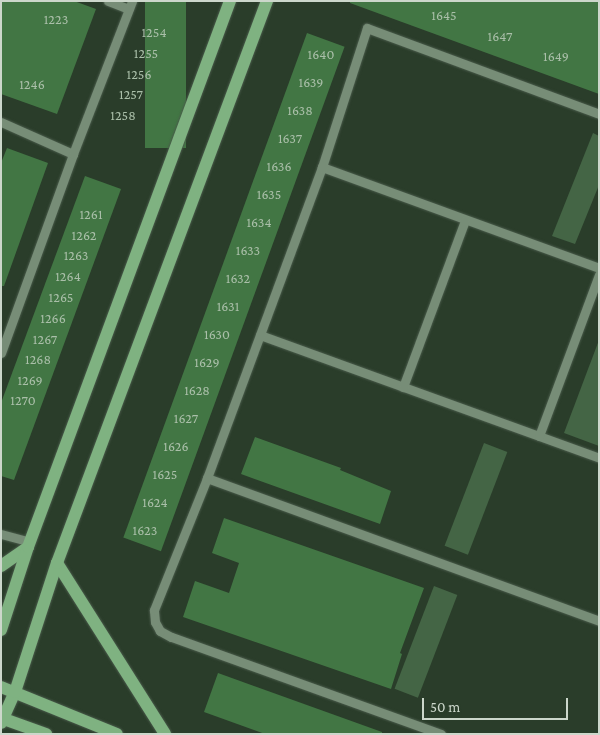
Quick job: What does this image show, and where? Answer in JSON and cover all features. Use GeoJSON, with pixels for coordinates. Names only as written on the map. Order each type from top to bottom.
{"type":"FeatureCollection","features":[{"type":"Feature","properties":{"kind":"main road"},"geometry":{"type":"LineString","coordinates":[[1,630],[29,545],[230,1]]}},
{"type":"Feature","properties":{"kind":"main road"},"geometry":{"type":"LineString","coordinates":[[46,734],[2,720],[15,692],[57,563],[267,1]]}},
{"type":"Feature","properties":{"kind":"main road"},"geometry":{"type":"LineString","coordinates":[[1,566],[29,545]]}},
{"type":"Feature","properties":{"kind":"main road"},"geometry":{"type":"LineString","coordinates":[[57,563],[165,734]]}},
{"type":"Feature","properties":{"kind":"main road"},"geometry":{"type":"LineString","coordinates":[[1,686],[117,734]]}},
{"type":"Feature","properties":{"kind":"street"},"geometry":{"type":"LineString","coordinates":[[1,353],[73,154],[131,5],[108,1]]}},
{"type":"Feature","properties":{"kind":"street"},"geometry":{"type":"LineString","coordinates":[[441,734],[171,637],[160,631],[155,622],[154,610],[207,478],[322,167],[367,28],[599,114]]}},
{"type":"Feature","properties":{"kind":"street"},"geometry":{"type":"LineString","coordinates":[[1,122],[73,154]]}},
{"type":"Feature","properties":{"kind":"street"},"geometry":{"type":"LineString","coordinates":[[322,167],[599,268]]}},
{"type":"Feature","properties":{"kind":"street"},"geometry":{"type":"LineString","coordinates":[[403,387],[465,220]]}},
{"type":"Feature","properties":{"kind":"street"},"geometry":{"type":"LineString","coordinates":[[539,436],[599,276]]}},
{"type":"Feature","properties":{"kind":"street"},"geometry":{"type":"LineString","coordinates":[[260,335],[599,458]]}},
{"type":"Feature","properties":{"kind":"street"},"geometry":{"type":"LineString","coordinates":[[207,478],[599,621]]}},
{"type":"Feature","properties":{"kind":"street"},"geometry":{"type":"LineString","coordinates":[[1,534],[29,545]]}},
{"type":"Feature","properties":{"kind":"green space"},"geometry":{"type":"Polygon","coordinates":[[[593,133],[599,136],[599,185],[575,244],[552,236],[593,133]]]}},
{"type":"Feature","properties":{"kind":"green space"},"geometry":{"type":"Polygon","coordinates":[[[599,340],[599,446],[564,433],[599,340]]]}},
{"type":"Feature","properties":{"kind":"green space"},"geometry":{"type":"Polygon","coordinates":[[[484,443],[507,452],[468,555],[445,546],[484,443]]]}},
{"type":"Feature","properties":{"kind":"green space"},"geometry":{"type":"Polygon","coordinates":[[[434,586],[457,595],[418,698],[395,689],[434,586]]]}},
{"type":"Feature","properties":{"kind":"building"},"geometry":{"type":"Polygon","coordinates":[[[1,1],[74,1],[96,9],[57,114],[1,94],[1,1]]]}},
{"type":"Feature","properties":{"kind":"building"},"geometry":{"type":"Polygon","coordinates":[[[145,1],[186,1],[186,148],[145,148],[145,1]]]}},
{"type":"Feature","properties":{"kind":"building"},"geometry":{"type":"Polygon","coordinates":[[[350,1],[599,1],[599,94],[350,3],[350,1]]]}},
{"type":"Feature","properties":{"kind":"building"},"geometry":{"type":"Polygon","coordinates":[[[307,33],[345,47],[161,551],[123,538],[307,33]]]}},
{"type":"Feature","properties":{"kind":"building"},"geometry":{"type":"Polygon","coordinates":[[[7,148],[48,163],[4,286],[1,286],[1,163],[7,148]]]}},
{"type":"Feature","properties":{"kind":"building"},"geometry":{"type":"Polygon","coordinates":[[[85,176],[121,189],[14,480],[1,476],[1,403],[85,176]]]}},
{"type":"Feature","properties":{"kind":"building"},"geometry":{"type":"Polygon","coordinates":[[[255,437],[341,468],[340,470],[391,491],[380,524],[241,474],[255,437]]]}},
{"type":"Feature","properties":{"kind":"building"},"geometry":{"type":"Polygon","coordinates":[[[224,518],[424,588],[400,653],[402,654],[391,689],[183,617],[195,581],[229,593],[239,563],[212,553],[224,518]]]}},
{"type":"Feature","properties":{"kind":"building"},"geometry":{"type":"Polygon","coordinates":[[[218,673],[382,732],[382,734],[265,734],[204,712],[218,673]]]}}]}
